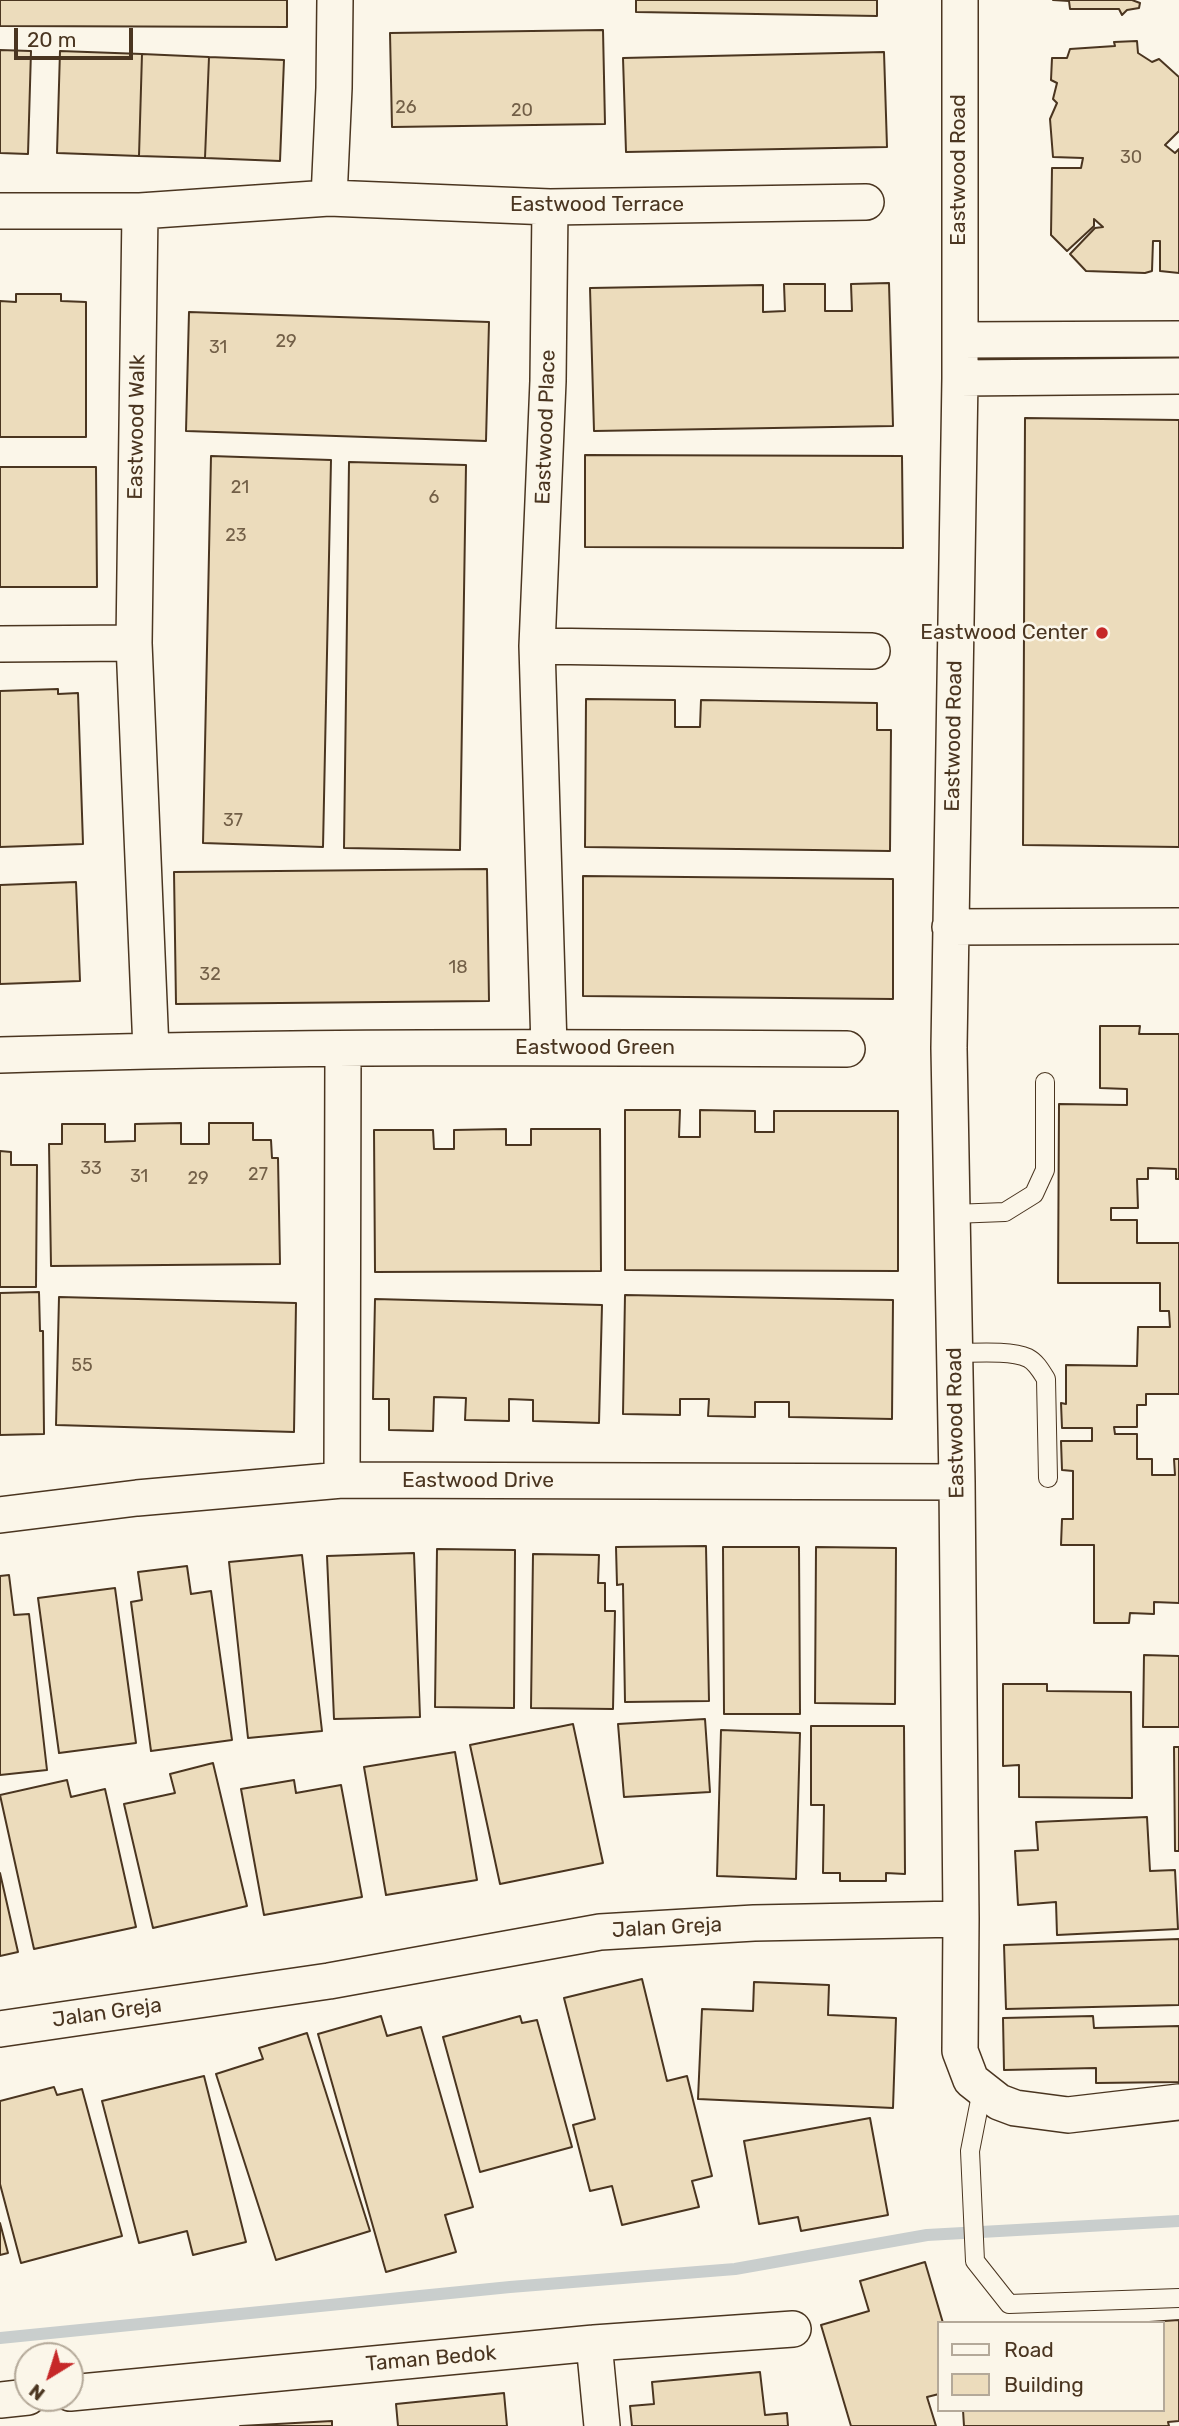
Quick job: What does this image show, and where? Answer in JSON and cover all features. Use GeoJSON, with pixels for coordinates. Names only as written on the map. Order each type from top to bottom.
{"type":"FeatureCollection","features":[{"type":"Feature","properties":{"kind":"street"},"geometry":{"type":"LineString","coordinates":[[329,198],[335,0]]}},
{"type":"Feature","properties":{"kind":"street","name":"Eastwood Road"},"geometry":{"type":"LineString","coordinates":[[960,0],[960,378],[949,1048],[961,1919]]}},
{"type":"Feature","properties":{"kind":"street","name":"Eastwood Terrace"},"geometry":{"type":"LineString","coordinates":[[0,211],[140,211],[329,198],[550,207],[866,202]]}},
{"type":"Feature","properties":{"kind":"street","name":"Eastwood Place"},"geometry":{"type":"LineString","coordinates":[[549,1047],[537,646],[548,394],[550,207]]}},
{"type":"Feature","properties":{"kind":"street","name":"Eastwood Walk"},"geometry":{"type":"LineString","coordinates":[[140,211],[134,643],[151,1050]]}},
{"type":"Feature","properties":{"kind":"street"},"geometry":{"type":"LineString","coordinates":[[960,340],[1179,339]]}},
{"type":"Feature","properties":{"kind":"street"},"geometry":{"type":"LineString","coordinates":[[960,378],[1179,376]]}},
{"type":"Feature","properties":{"kind":"street"},"geometry":{"type":"LineString","coordinates":[[0,644],[134,643]]}},
{"type":"Feature","properties":{"kind":"street"},"geometry":{"type":"LineString","coordinates":[[537,646],[872,651]]}},
{"type":"Feature","properties":{"kind":"street"},"geometry":{"type":"LineString","coordinates":[[950,927],[1179,926]]}},
{"type":"Feature","properties":{"kind":"street","name":"Eastwood Green"},"geometry":{"type":"LineString","coordinates":[[0,1055],[151,1050],[549,1047],[848,1049]]}},
{"type":"Feature","properties":{"kind":"street"},"geometry":{"type":"LineString","coordinates":[[342,1480],[343,1049]]}},
{"type":"Feature","properties":{"kind":"street","name":"Eastwood Drive"},"geometry":{"type":"LineString","coordinates":[[0,1515],[137,1498],[342,1480],[957,1482]]}},
{"type":"Feature","properties":{"kind":"street"},"geometry":{"type":"LineString","coordinates":[[961,1919],[960,2051],[971,2080],[982,2090],[999,2102],[1015,2108],[1059,2115],[1179,2102]]}},
{"type":"Feature","properties":{"kind":"street","name":"Jalan Greja"},"geometry":{"type":"LineString","coordinates":[[0,2029],[329,1981],[600,1932],[754,1923],[961,1919]]}},
{"type":"Feature","properties":{"kind":"street","name":"Taman Bedok"},"geometry":{"type":"LineString","coordinates":[[84,2392],[594,2343],[793,2329]]}},
{"type":"Feature","properties":{"kind":"street"},"geometry":{"type":"LineString","coordinates":[[594,2343],[601,2426]]}},
{"type":"Feature","properties":{"kind":"lane"},"geometry":{"type":"LineString","coordinates":[[953,1214],[1005,1212],[1034,1194],[1045,1170],[1045,1082]]}},
{"type":"Feature","properties":{"kind":"lane"},"geometry":{"type":"LineString","coordinates":[[955,1353],[1012,1355],[1028,1359],[1040,1368],[1046,1379],[1048,1478]]}},
{"type":"Feature","properties":{"kind":"lane"},"geometry":{"type":"LineString","coordinates":[[982,2090],[970,2151],[975,2261],[1009,2305],[1179,2298]]}},
{"type":"Feature","properties":{"kind":"building"},"geometry":{"type":"Polygon","coordinates":[[[0,0],[287,0],[287,27],[0,26],[0,0]]]}},
{"type":"Feature","properties":{"kind":"building"},"geometry":{"type":"Polygon","coordinates":[[[636,0],[877,0],[877,16],[636,12],[636,0]]]}},
{"type":"Feature","properties":{"kind":"building"},"geometry":{"type":"Polygon","coordinates":[[[1053,0],[1132,0],[1140,3],[1139,8],[1127,10],[1122,15],[1119,9],[1070,9],[1069,1],[1053,0]]]}},
{"type":"Feature","properties":{"kind":"building"},"geometry":{"type":"Polygon","coordinates":[[[603,30],[605,124],[392,127],[390,33],[603,30]]]}},
{"type":"Feature","properties":{"kind":"building"},"geometry":{"type":"Polygon","coordinates":[[[1137,41],[1138,53],[1152,62],[1159,59],[1179,77],[1179,131],[1165,145],[1175,153],[1179,149],[1179,273],[1160,271],[1160,241],[1153,241],[1152,271],[1086,271],[1070,254],[1095,228],[1103,227],[1094,219],[1094,226],[1067,251],[1051,235],[1052,168],[1081,168],[1083,158],[1053,157],[1050,119],[1057,103],[1053,99],[1057,83],[1051,80],[1052,58],[1067,58],[1070,49],[1115,46],[1114,42],[1137,41]]]}},
{"type":"Feature","properties":{"kind":"building"},"geometry":{"type":"Polygon","coordinates":[[[0,50],[31,51],[28,154],[0,153],[0,50]]]}},
{"type":"Feature","properties":{"kind":"building"},"geometry":{"type":"Polygon","coordinates":[[[60,51],[142,54],[139,156],[57,153],[60,51]]]}},
{"type":"Feature","properties":{"kind":"building"},"geometry":{"type":"Polygon","coordinates":[[[884,52],[887,147],[626,152],[623,58],[884,52]]]}},
{"type":"Feature","properties":{"kind":"building"},"geometry":{"type":"Polygon","coordinates":[[[142,54],[209,57],[205,158],[139,156],[142,54]]]}},
{"type":"Feature","properties":{"kind":"building"},"geometry":{"type":"Polygon","coordinates":[[[209,57],[284,60],[280,161],[205,158],[209,57]]]}},
{"type":"Feature","properties":{"kind":"building"},"geometry":{"type":"Polygon","coordinates":[[[889,283],[893,426],[594,431],[590,288],[763,285],[763,312],[785,311],[784,284],[825,284],[825,311],[852,311],[851,284],[889,283]]]}},
{"type":"Feature","properties":{"kind":"building"},"geometry":{"type":"Polygon","coordinates":[[[16,294],[61,294],[61,301],[86,302],[86,437],[0,437],[0,301],[16,302],[16,294]]]}},
{"type":"Feature","properties":{"kind":"building"},"geometry":{"type":"Polygon","coordinates":[[[189,312],[489,322],[486,441],[186,431],[189,312]]]}},
{"type":"Feature","properties":{"kind":"building","name":"Eastwood Center"},"geometry":{"type":"Polygon","coordinates":[[[1025,418],[1179,420],[1179,847],[1023,845],[1025,418]]]}},
{"type":"Feature","properties":{"kind":"building"},"geometry":{"type":"Polygon","coordinates":[[[585,455],[902,456],[903,548],[585,547],[585,455]]]}},
{"type":"Feature","properties":{"kind":"building"},"geometry":{"type":"Polygon","coordinates":[[[211,456],[331,460],[323,847],[203,843],[211,456]]]}},
{"type":"Feature","properties":{"kind":"building"},"geometry":{"type":"Polygon","coordinates":[[[349,462],[466,465],[460,850],[344,848],[349,462]]]}},
{"type":"Feature","properties":{"kind":"building"},"geometry":{"type":"Polygon","coordinates":[[[0,467],[96,467],[97,587],[0,587],[0,467]]]}},
{"type":"Feature","properties":{"kind":"building"},"geometry":{"type":"Polygon","coordinates":[[[58,689],[58,694],[78,693],[83,844],[0,847],[0,691],[58,689]]]}},
{"type":"Feature","properties":{"kind":"building"},"geometry":{"type":"Polygon","coordinates":[[[586,699],[675,700],[675,727],[700,727],[701,700],[877,703],[877,730],[891,730],[890,851],[585,847],[586,699]]]}},
{"type":"Feature","properties":{"kind":"building"},"geometry":{"type":"Polygon","coordinates":[[[487,869],[489,1001],[176,1004],[174,872],[487,869]]]}},
{"type":"Feature","properties":{"kind":"building"},"geometry":{"type":"Polygon","coordinates":[[[583,876],[893,879],[893,999],[583,996],[583,876]]]}},
{"type":"Feature","properties":{"kind":"building"},"geometry":{"type":"Polygon","coordinates":[[[76,882],[80,981],[0,984],[0,885],[76,882]]]}},
{"type":"Feature","properties":{"kind":"building"},"geometry":{"type":"Polygon","coordinates":[[[1100,1026],[1140,1026],[1139,1034],[1179,1034],[1179,1179],[1176,1179],[1176,1169],[1148,1168],[1148,1179],[1137,1179],[1138,1208],[1111,1208],[1111,1220],[1137,1220],[1137,1243],[1179,1243],[1179,1394],[1146,1394],[1146,1405],[1137,1405],[1137,1427],[1114,1427],[1115,1434],[1137,1434],[1137,1459],[1152,1459],[1152,1475],[1175,1475],[1174,1459],[1179,1459],[1179,1603],[1154,1602],[1154,1614],[1130,1613],[1129,1623],[1094,1623],[1094,1545],[1061,1545],[1062,1519],[1073,1519],[1073,1471],[1062,1470],[1061,1441],[1092,1441],[1092,1428],[1062,1428],[1061,1403],[1066,1404],[1066,1365],[1137,1366],[1138,1327],[1170,1327],[1169,1311],[1160,1311],[1160,1283],[1058,1283],[1059,1104],[1127,1105],[1127,1089],[1100,1088],[1100,1026]]]}},
{"type":"Feature","properties":{"kind":"building"},"geometry":{"type":"Polygon","coordinates":[[[625,1110],[680,1110],[679,1137],[700,1137],[700,1110],[755,1111],[755,1132],[774,1132],[774,1111],[898,1111],[898,1271],[625,1270],[625,1110]]]}},
{"type":"Feature","properties":{"kind":"building"},"geometry":{"type":"Polygon","coordinates":[[[181,1123],[181,1144],[209,1144],[209,1123],[253,1123],[253,1140],[271,1140],[272,1158],[278,1158],[280,1264],[51,1266],[49,1144],[62,1144],[62,1124],[105,1124],[105,1142],[135,1141],[135,1124],[181,1123]]]}},
{"type":"Feature","properties":{"kind":"building"},"geometry":{"type":"Polygon","coordinates":[[[506,1129],[506,1145],[531,1145],[531,1129],[600,1129],[601,1271],[375,1272],[374,1130],[433,1130],[434,1149],[454,1149],[454,1130],[506,1129]]]}},
{"type":"Feature","properties":{"kind":"building"},"geometry":{"type":"Polygon","coordinates":[[[0,1151],[11,1152],[11,1165],[37,1165],[36,1287],[0,1287],[0,1151]]]}},
{"type":"Feature","properties":{"kind":"building"},"geometry":{"type":"Polygon","coordinates":[[[39,1292],[40,1331],[43,1331],[44,1434],[0,1435],[0,1293],[39,1292]]]}},
{"type":"Feature","properties":{"kind":"building"},"geometry":{"type":"Polygon","coordinates":[[[625,1295],[893,1300],[892,1419],[789,1417],[789,1402],[755,1402],[755,1417],[708,1416],[709,1399],[680,1399],[680,1415],[623,1414],[625,1295]]]}},
{"type":"Feature","properties":{"kind":"building"},"geometry":{"type":"Polygon","coordinates":[[[59,1297],[296,1303],[294,1432],[56,1425],[59,1297]]]}},
{"type":"Feature","properties":{"kind":"building"},"geometry":{"type":"Polygon","coordinates":[[[375,1299],[602,1305],[599,1423],[533,1421],[533,1400],[509,1399],[509,1421],[465,1420],[466,1398],[434,1397],[433,1431],[389,1430],[389,1399],[373,1399],[375,1299]]]}},
{"type":"Feature","properties":{"kind":"building"},"geometry":{"type":"Polygon","coordinates":[[[706,1546],[709,1701],[625,1702],[623,1584],[617,1585],[616,1547],[706,1546]]]}},
{"type":"Feature","properties":{"kind":"building"},"geometry":{"type":"Polygon","coordinates":[[[723,1547],[799,1547],[800,1714],[724,1714],[723,1547]]]}},
{"type":"Feature","properties":{"kind":"building"},"geometry":{"type":"Polygon","coordinates":[[[816,1547],[896,1548],[895,1704],[815,1703],[816,1547]]]}},
{"type":"Feature","properties":{"kind":"building"},"geometry":{"type":"Polygon","coordinates":[[[437,1549],[515,1550],[514,1708],[435,1707],[437,1549]]]}},
{"type":"Feature","properties":{"kind":"building"},"geometry":{"type":"Polygon","coordinates":[[[414,1553],[420,1717],[334,1719],[327,1556],[414,1553]]]}},
{"type":"Feature","properties":{"kind":"building"},"geometry":{"type":"Polygon","coordinates":[[[533,1554],[599,1555],[598,1583],[605,1583],[605,1611],[615,1611],[613,1709],[531,1708],[533,1554]]]}},
{"type":"Feature","properties":{"kind":"building"},"geometry":{"type":"Polygon","coordinates":[[[302,1555],[322,1731],[248,1738],[229,1562],[302,1555]]]}},
{"type":"Feature","properties":{"kind":"building"},"geometry":{"type":"Polygon","coordinates":[[[187,1566],[191,1594],[211,1591],[232,1740],[151,1751],[131,1602],[142,1600],[138,1572],[187,1566]]]}},
{"type":"Feature","properties":{"kind":"building"},"geometry":{"type":"Polygon","coordinates":[[[9,1575],[14,1615],[29,1614],[47,1770],[0,1775],[0,1576],[9,1575]]]}},
{"type":"Feature","properties":{"kind":"building"},"geometry":{"type":"Polygon","coordinates":[[[115,1588],[136,1743],[59,1753],[38,1598],[115,1588]]]}},
{"type":"Feature","properties":{"kind":"building"},"geometry":{"type":"Polygon","coordinates":[[[1144,1655],[1179,1656],[1179,1727],[1143,1727],[1144,1655]]]}},
{"type":"Feature","properties":{"kind":"building"},"geometry":{"type":"Polygon","coordinates":[[[1003,1684],[1047,1684],[1047,1691],[1131,1692],[1132,1798],[1019,1797],[1019,1765],[1003,1766],[1003,1684]]]}},
{"type":"Feature","properties":{"kind":"building"},"geometry":{"type":"Polygon","coordinates":[[[705,1719],[710,1792],[624,1797],[618,1724],[705,1719]]]}},
{"type":"Feature","properties":{"kind":"building"},"geometry":{"type":"Polygon","coordinates":[[[573,1724],[603,1863],[500,1884],[470,1745],[573,1724]]]}},
{"type":"Feature","properties":{"kind":"building"},"geometry":{"type":"Polygon","coordinates":[[[811,1726],[904,1726],[905,1874],[886,1873],[886,1881],[840,1881],[840,1873],[823,1873],[824,1805],[811,1805],[811,1726]]]}},
{"type":"Feature","properties":{"kind":"building"},"geometry":{"type":"Polygon","coordinates":[[[721,1730],[800,1733],[796,1879],[717,1876],[721,1730]]]}},
{"type":"Feature","properties":{"kind":"building"},"geometry":{"type":"Polygon","coordinates":[[[1174,1747],[1179,1747],[1179,1851],[1175,1851],[1174,1747]]]}},
{"type":"Feature","properties":{"kind":"building"},"geometry":{"type":"Polygon","coordinates":[[[455,1752],[477,1880],[386,1895],[364,1767],[455,1752]]]}},
{"type":"Feature","properties":{"kind":"building"},"geometry":{"type":"Polygon","coordinates":[[[213,1763],[247,1906],[153,1928],[124,1804],[175,1793],[170,1774],[213,1763]]]}},
{"type":"Feature","properties":{"kind":"building"},"geometry":{"type":"Polygon","coordinates":[[[67,1780],[71,1797],[105,1789],[136,1927],[34,1949],[0,1795],[67,1780]]]}},
{"type":"Feature","properties":{"kind":"building"},"geometry":{"type":"Polygon","coordinates":[[[294,1780],[296,1793],[341,1785],[362,1897],[264,1915],[241,1789],[294,1780]]]}},
{"type":"Feature","properties":{"kind":"building"},"geometry":{"type":"Polygon","coordinates":[[[1147,1817],[1150,1871],[1175,1870],[1178,1929],[1057,1935],[1056,1902],[1018,1905],[1015,1851],[1038,1850],[1036,1822],[1147,1817]]]}},
{"type":"Feature","properties":{"kind":"building"},"geometry":{"type":"Polygon","coordinates":[[[0,1873],[18,1952],[0,1956],[0,1873]]]}},
{"type":"Feature","properties":{"kind":"building"},"geometry":{"type":"Polygon","coordinates":[[[1179,1939],[1179,2005],[1006,2009],[1004,1945],[1179,1939]]]}},
{"type":"Feature","properties":{"kind":"building"},"geometry":{"type":"Polygon","coordinates":[[[642,1979],[667,2081],[687,2076],[712,2176],[692,2181],[699,2207],[622,2225],[612,2186],[590,2191],[573,2125],[595,2119],[564,1998],[642,1979]]]}},
{"type":"Feature","properties":{"kind":"building"},"geometry":{"type":"Polygon","coordinates":[[[754,1982],[829,1985],[828,2015],[896,2018],[893,2108],[698,2099],[702,2009],[753,2011],[754,1982]]]}},
{"type":"Feature","properties":{"kind":"building"},"geometry":{"type":"Polygon","coordinates":[[[381,2016],[387,2036],[421,2027],[473,2207],[445,2215],[456,2252],[386,2272],[318,2034],[381,2016]]]}},
{"type":"Feature","properties":{"kind":"building"},"geometry":{"type":"Polygon","coordinates":[[[520,2016],[522,2023],[537,2020],[572,2147],[480,2172],[443,2037],[520,2016]]]}},
{"type":"Feature","properties":{"kind":"building"},"geometry":{"type":"Polygon","coordinates":[[[1093,2016],[1094,2028],[1179,2026],[1179,2082],[1096,2083],[1096,2068],[1004,2070],[1003,2018],[1093,2016]]]}},
{"type":"Feature","properties":{"kind":"building"},"geometry":{"type":"Polygon","coordinates":[[[307,2033],[370,2231],[276,2260],[216,2074],[263,2059],[259,2048],[307,2033]]]}},
{"type":"Feature","properties":{"kind":"building"},"geometry":{"type":"Polygon","coordinates":[[[204,2076],[246,2242],[193,2255],[187,2231],[139,2243],[102,2101],[204,2076]]]}},
{"type":"Feature","properties":{"kind":"building"},"geometry":{"type":"Polygon","coordinates":[[[54,2087],[57,2095],[82,2089],[122,2236],[21,2263],[0,2184],[0,2101],[54,2087]]]}},
{"type":"Feature","properties":{"kind":"building"},"geometry":{"type":"Polygon","coordinates":[[[870,2118],[888,2215],[801,2231],[798,2217],[759,2224],[744,2141],[870,2118]]]}},
{"type":"Feature","properties":{"kind":"building"},"geometry":{"type":"Polygon","coordinates":[[[0,2223],[8,2253],[0,2255],[0,2223]]]}},
{"type":"Feature","properties":{"kind":"building"},"geometry":{"type":"Polygon","coordinates":[[[925,2262],[942,2321],[937,2321],[937,2394],[927,2397],[936,2426],[851,2426],[821,2325],[869,2311],[860,2281],[925,2262]]]}},
{"type":"Feature","properties":{"kind":"building"},"geometry":{"type":"Polygon","coordinates":[[[1179,2320],[1179,2421],[1168,2422],[1169,2426],[964,2426],[963,2412],[1165,2412],[1164,2321],[1179,2320]]]}},
{"type":"Feature","properties":{"kind":"building"},"geometry":{"type":"Polygon","coordinates":[[[760,2372],[765,2415],[787,2413],[788,2426],[632,2426],[630,2406],[654,2404],[652,2382],[760,2372]]]}},
{"type":"Feature","properties":{"kind":"building"},"geometry":{"type":"Polygon","coordinates":[[[504,2393],[507,2426],[398,2426],[396,2404],[504,2393]]]}},
{"type":"Feature","properties":{"kind":"building"},"geometry":{"type":"Polygon","coordinates":[[[332,2421],[332,2426],[240,2426],[332,2421]]]}},
{"type":"Feature","properties":{"kind":"waterway"},"geometry":{"type":"LineString","coordinates":[[0,2338],[510,2287],[735,2269],[927,2235],[1179,2221]]}},
{"type":"Feature","properties":{"kind":"place","name":"Eastwood Center"},"geometry":{"type":"Point","coordinates":[1102,633]}}]}
